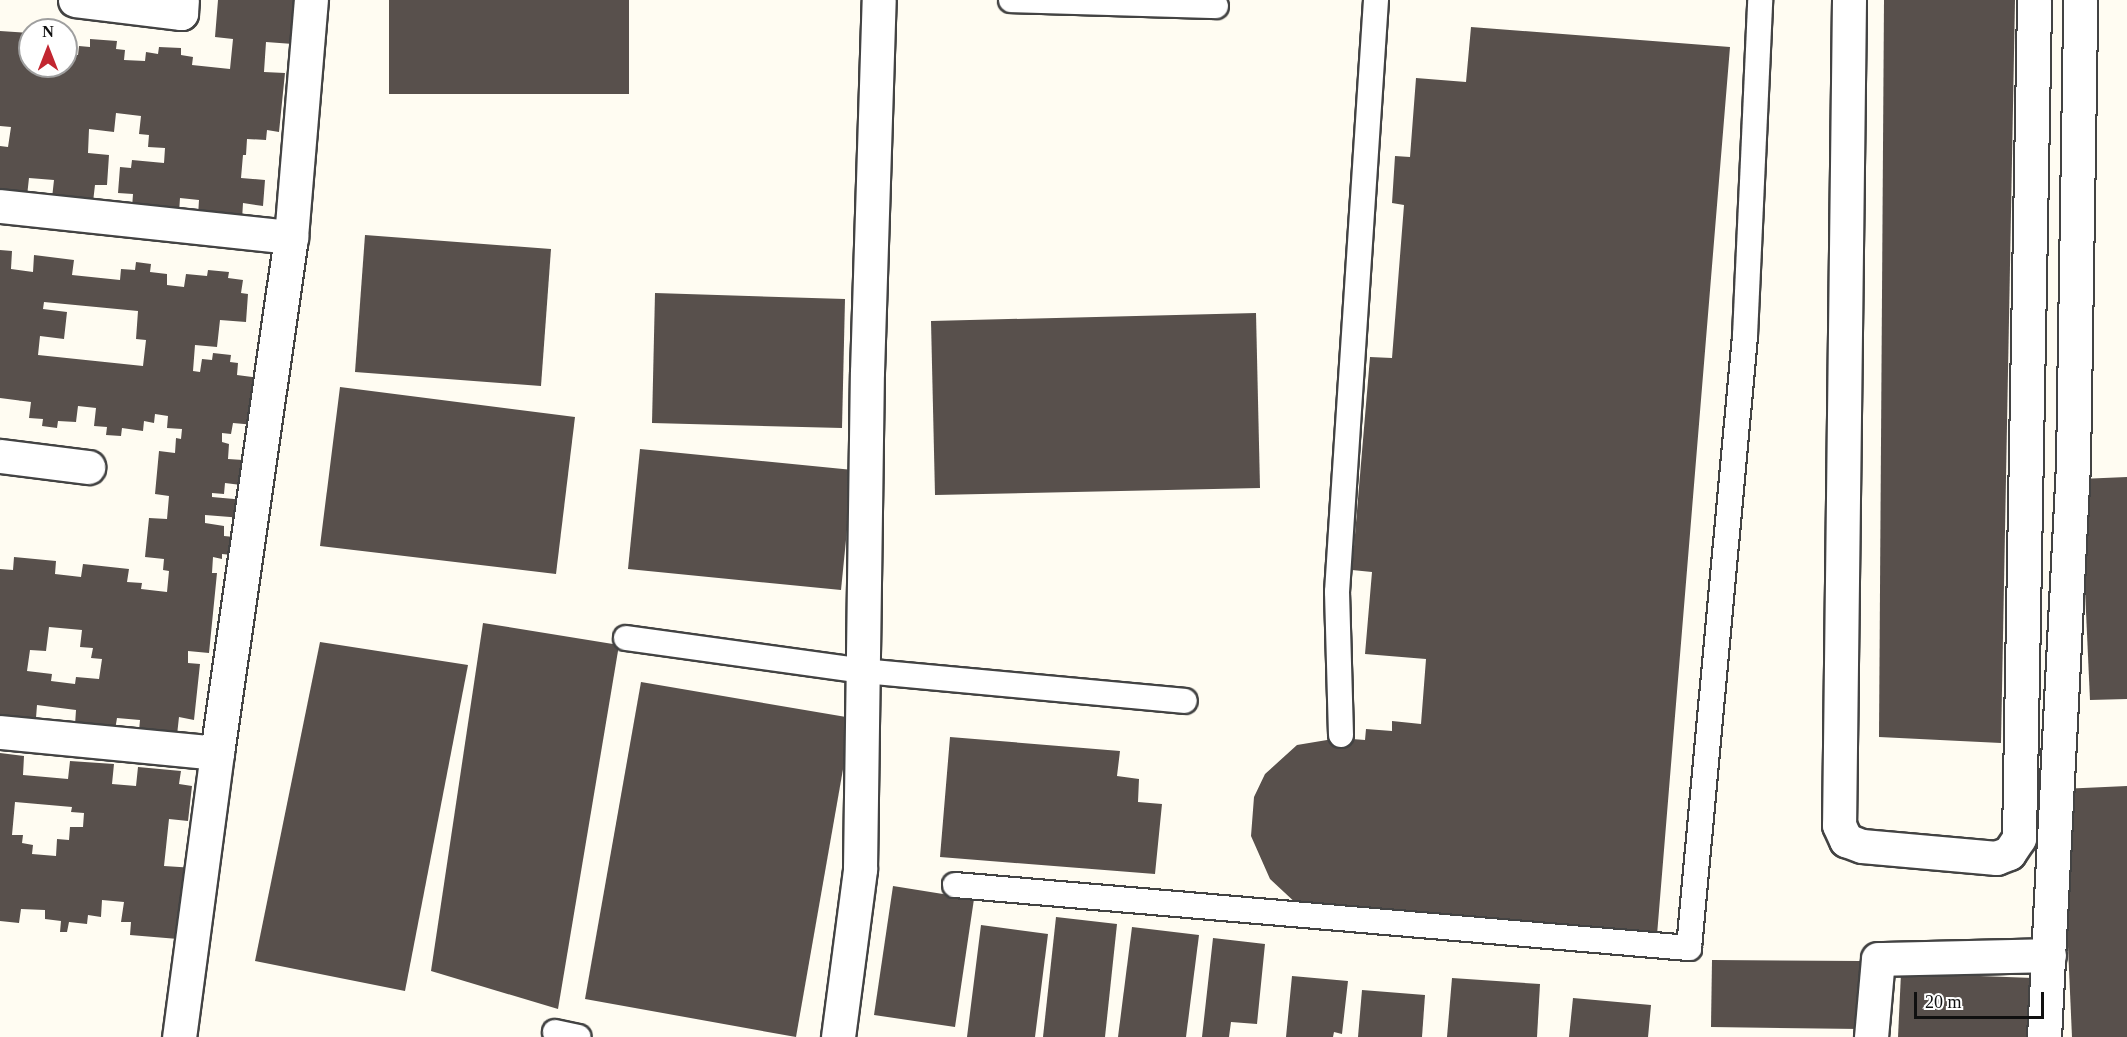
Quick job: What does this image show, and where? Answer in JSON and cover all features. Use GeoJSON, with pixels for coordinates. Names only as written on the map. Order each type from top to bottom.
{"type":"FeatureCollection","features":[{"type":"Feature","properties":{"kind":"street"},"geometry":{"type":"LineString","coordinates":[[75,0],[181,13],[182,0]]}},
{"type":"Feature","properties":{"kind":"street"},"geometry":{"type":"LineString","coordinates":[[179,1037],[291,237],[311,0]]}},
{"type":"Feature","properties":{"kind":"street"},"geometry":{"type":"LineString","coordinates":[[838,1037],[860,869],[867,372],[879,0]]}},
{"type":"Feature","properties":{"kind":"street"},"geometry":{"type":"LineString","coordinates":[[1849,0],[1839,825],[1846,840],[1862,846],[1996,858],[2009,853],[2019,837],[2034,0]]}},
{"type":"Feature","properties":{"kind":"street"},"geometry":{"type":"LineString","coordinates":[[2044,1037],[2073,464],[2080,0]]}},
{"type":"Feature","properties":{"kind":"street"},"geometry":{"type":"LineString","coordinates":[[0,206],[291,237]]}},
{"type":"Feature","properties":{"kind":"street"},"geometry":{"type":"LineString","coordinates":[[0,456],[88,467]]}},
{"type":"Feature","properties":{"kind":"street"},"geometry":{"type":"LineString","coordinates":[[0,732],[217,753]]}},
{"type":"Feature","properties":{"kind":"street"},"geometry":{"type":"LineString","coordinates":[[1871,1037],[1878,959],[2049,955]]}},
{"type":"Feature","properties":{"kind":"lane"},"geometry":{"type":"LineString","coordinates":[[1011,0],[1216,6]]}},
{"type":"Feature","properties":{"kind":"lane"},"geometry":{"type":"LineString","coordinates":[[1341,735],[1337,592],[1376,0]]}},
{"type":"Feature","properties":{"kind":"lane"},"geometry":{"type":"LineString","coordinates":[[955,885],[1689,948],[1745,336],[1760,0]]}},
{"type":"Feature","properties":{"kind":"lane"},"geometry":{"type":"LineString","coordinates":[[626,638],[863,671],[1185,701]]}},
{"type":"Feature","properties":{"kind":"building"},"geometry":{"type":"Polygon","coordinates":[[[218,0],[297,0],[293,44],[266,42],[264,72],[285,73],[279,132],[267,130],[266,140],[247,139],[246,155],[243,155],[241,178],[265,180],[263,206],[243,203],[242,220],[198,216],[199,200],[180,198],[179,213],[132,208],[133,194],[118,193],[120,167],[131,168],[132,160],[164,163],[165,148],[148,147],[149,135],[139,134],[141,116],[116,113],[114,132],[89,129],[88,153],[109,155],[107,185],[95,185],[93,202],[52,198],[54,180],[29,178],[27,196],[0,199],[0,146],[8,147],[11,127],[0,126],[0,31],[18,32],[18,78],[78,78],[79,46],[90,47],[90,39],[117,41],[116,49],[125,50],[124,60],[145,61],[146,52],[158,54],[159,47],[181,48],[181,55],[193,57],[192,65],[230,69],[233,39],[215,37],[218,0]]]}},
{"type":"Feature","properties":{"kind":"building"},"geometry":{"type":"Polygon","coordinates":[[[389,0],[629,0],[629,94],[389,94],[389,0]]]}},
{"type":"Feature","properties":{"kind":"building"},"geometry":{"type":"Polygon","coordinates":[[[1884,0],[2015,0],[2001,743],[1879,737],[1884,0]]]}},
{"type":"Feature","properties":{"kind":"building"},"geometry":{"type":"Polygon","coordinates":[[[1471,27],[1730,47],[1657,935],[1299,906],[1270,879],[1251,836],[1254,797],[1265,774],[1297,745],[1339,738],[1365,740],[1366,729],[1392,731],[1392,721],[1421,724],[1426,659],[1365,654],[1372,572],[1352,570],[1370,357],[1392,358],[1404,205],[1392,203],[1395,156],[1410,157],[1416,78],[1466,82],[1471,27]]]}},
{"type":"Feature","properties":{"kind":"building"},"geometry":{"type":"Polygon","coordinates":[[[365,235],[551,249],[541,386],[355,372],[365,235]]]}},
{"type":"Feature","properties":{"kind":"building"},"geometry":{"type":"Polygon","coordinates":[[[0,250],[12,251],[11,269],[33,272],[34,255],[74,260],[72,275],[120,280],[121,269],[135,270],[136,262],[151,264],[150,272],[167,274],[167,285],[184,287],[186,274],[207,276],[208,270],[229,272],[228,278],[243,280],[241,293],[248,294],[246,322],[220,320],[217,347],[195,345],[193,371],[200,372],[202,359],[212,360],[213,353],[231,355],[230,362],[238,363],[237,375],[260,378],[255,425],[233,423],[231,434],[222,433],[222,442],[229,444],[228,459],[243,460],[241,485],[225,483],[224,494],[212,493],[212,497],[245,500],[243,518],[205,515],[205,523],[224,526],[224,536],[234,537],[232,555],[222,554],[222,559],[213,557],[212,573],[217,573],[209,653],[188,651],[188,663],[200,664],[194,720],[179,717],[177,735],[139,731],[140,720],[117,718],[115,730],[75,725],[76,710],[37,705],[36,718],[18,716],[17,725],[5,723],[6,715],[0,715],[0,569],[13,570],[14,557],[56,561],[55,574],[81,577],[83,564],[129,569],[127,582],[142,583],[141,589],[167,592],[169,571],[163,570],[164,559],[145,557],[149,518],[167,519],[169,496],[155,494],[159,451],[175,453],[176,438],[181,439],[182,429],[167,428],[168,416],[155,414],[154,423],[144,421],[143,431],[122,428],[121,436],[106,435],[107,427],[94,426],[96,408],[78,406],[76,422],[58,421],[57,428],[42,426],[43,419],[29,418],[31,402],[0,398],[0,250]],[[44,302],[43,309],[67,312],[64,339],[40,336],[38,355],[143,366],[146,340],[136,339],[138,311],[44,302]],[[49,627],[46,651],[30,650],[27,671],[52,674],[51,681],[75,684],[76,677],[99,679],[102,659],[91,658],[93,648],[80,647],[82,630],[49,627]]]}},
{"type":"Feature","properties":{"kind":"building"},"geometry":{"type":"Polygon","coordinates":[[[655,293],[845,299],[842,428],[652,423],[655,293]]]}},
{"type":"Feature","properties":{"kind":"building"},"geometry":{"type":"Polygon","coordinates":[[[1256,313],[1260,488],[935,495],[931,321],[1256,313]]]}},
{"type":"Feature","properties":{"kind":"building"},"geometry":{"type":"Polygon","coordinates":[[[340,387],[575,417],[556,574],[320,546],[340,387]]]}},
{"type":"Feature","properties":{"kind":"building"},"geometry":{"type":"Polygon","coordinates":[[[640,449],[853,470],[841,590],[628,569],[640,449]]]}},
{"type":"Feature","properties":{"kind":"building"},"geometry":{"type":"Polygon","coordinates":[[[2127,477],[2127,699],[2090,700],[2080,479],[2127,477]]]}},
{"type":"Feature","properties":{"kind":"building"},"geometry":{"type":"Polygon","coordinates":[[[483,623],[619,645],[558,1009],[431,971],[483,623]]]}},
{"type":"Feature","properties":{"kind":"building"},"geometry":{"type":"Polygon","coordinates":[[[320,642],[468,665],[405,991],[255,961],[320,642]]]}},
{"type":"Feature","properties":{"kind":"building"},"geometry":{"type":"Polygon","coordinates":[[[641,682],[852,718],[796,1037],[585,999],[641,682]]]}},
{"type":"Feature","properties":{"kind":"building"},"geometry":{"type":"Polygon","coordinates":[[[950,737],[1120,751],[1117,776],[1139,779],[1138,802],[1162,804],[1155,874],[940,857],[950,737]]]}},
{"type":"Feature","properties":{"kind":"building"},"geometry":{"type":"Polygon","coordinates":[[[0,753],[24,756],[23,775],[68,779],[70,761],[114,764],[112,784],[136,786],[138,767],[181,771],[179,784],[192,786],[188,821],[169,819],[164,866],[195,868],[178,939],[130,935],[131,922],[121,922],[124,902],[102,900],[101,917],[88,915],[87,924],[69,922],[67,932],[60,932],[61,921],[45,919],[45,910],[21,909],[19,923],[0,921],[0,753]],[[15,802],[12,835],[23,835],[22,843],[33,845],[32,854],[56,856],[57,839],[69,840],[70,827],[83,827],[84,813],[71,812],[72,807],[15,802]]]}},
{"type":"Feature","properties":{"kind":"building"},"geometry":{"type":"Polygon","coordinates":[[[2127,786],[2127,1037],[2072,1037],[2061,789],[2127,786]]]}},
{"type":"Feature","properties":{"kind":"building"},"geometry":{"type":"Polygon","coordinates":[[[893,886],[974,899],[955,1027],[874,1015],[893,886]]]}},
{"type":"Feature","properties":{"kind":"building"},"geometry":{"type":"Polygon","coordinates":[[[1056,917],[1117,924],[1105,1037],[1043,1037],[1056,917]]]}},
{"type":"Feature","properties":{"kind":"building"},"geometry":{"type":"Polygon","coordinates":[[[981,925],[1048,934],[1035,1037],[967,1037],[981,925]]]}},
{"type":"Feature","properties":{"kind":"building"},"geometry":{"type":"Polygon","coordinates":[[[1132,927],[1199,935],[1186,1037],[1118,1037],[1132,927]]]}},
{"type":"Feature","properties":{"kind":"building"},"geometry":{"type":"Polygon","coordinates":[[[1213,938],[1265,944],[1257,1024],[1231,1022],[1229,1037],[1202,1037],[1213,938]]]}},
{"type":"Feature","properties":{"kind":"building"},"geometry":{"type":"Polygon","coordinates":[[[1712,960],[1860,961],[1860,1029],[1711,1027],[1712,960]]]}},
{"type":"Feature","properties":{"kind":"building"},"geometry":{"type":"Polygon","coordinates":[[[1901,973],[2033,978],[2031,1037],[1898,1037],[1901,973]]]}},
{"type":"Feature","properties":{"kind":"building"},"geometry":{"type":"Polygon","coordinates":[[[1292,976],[1348,981],[1342,1034],[1334,1032],[1333,1037],[1286,1037],[1292,976]]]}},
{"type":"Feature","properties":{"kind":"building"},"geometry":{"type":"Polygon","coordinates":[[[1452,978],[1540,984],[1537,1037],[1447,1037],[1452,978]]]}},
{"type":"Feature","properties":{"kind":"building"},"geometry":{"type":"Polygon","coordinates":[[[1362,990],[1425,995],[1422,1037],[1358,1037],[1362,990]]]}},
{"type":"Feature","properties":{"kind":"building"},"geometry":{"type":"Polygon","coordinates":[[[1573,998],[1651,1005],[1648,1037],[1569,1037],[1573,998]]]}}]}
